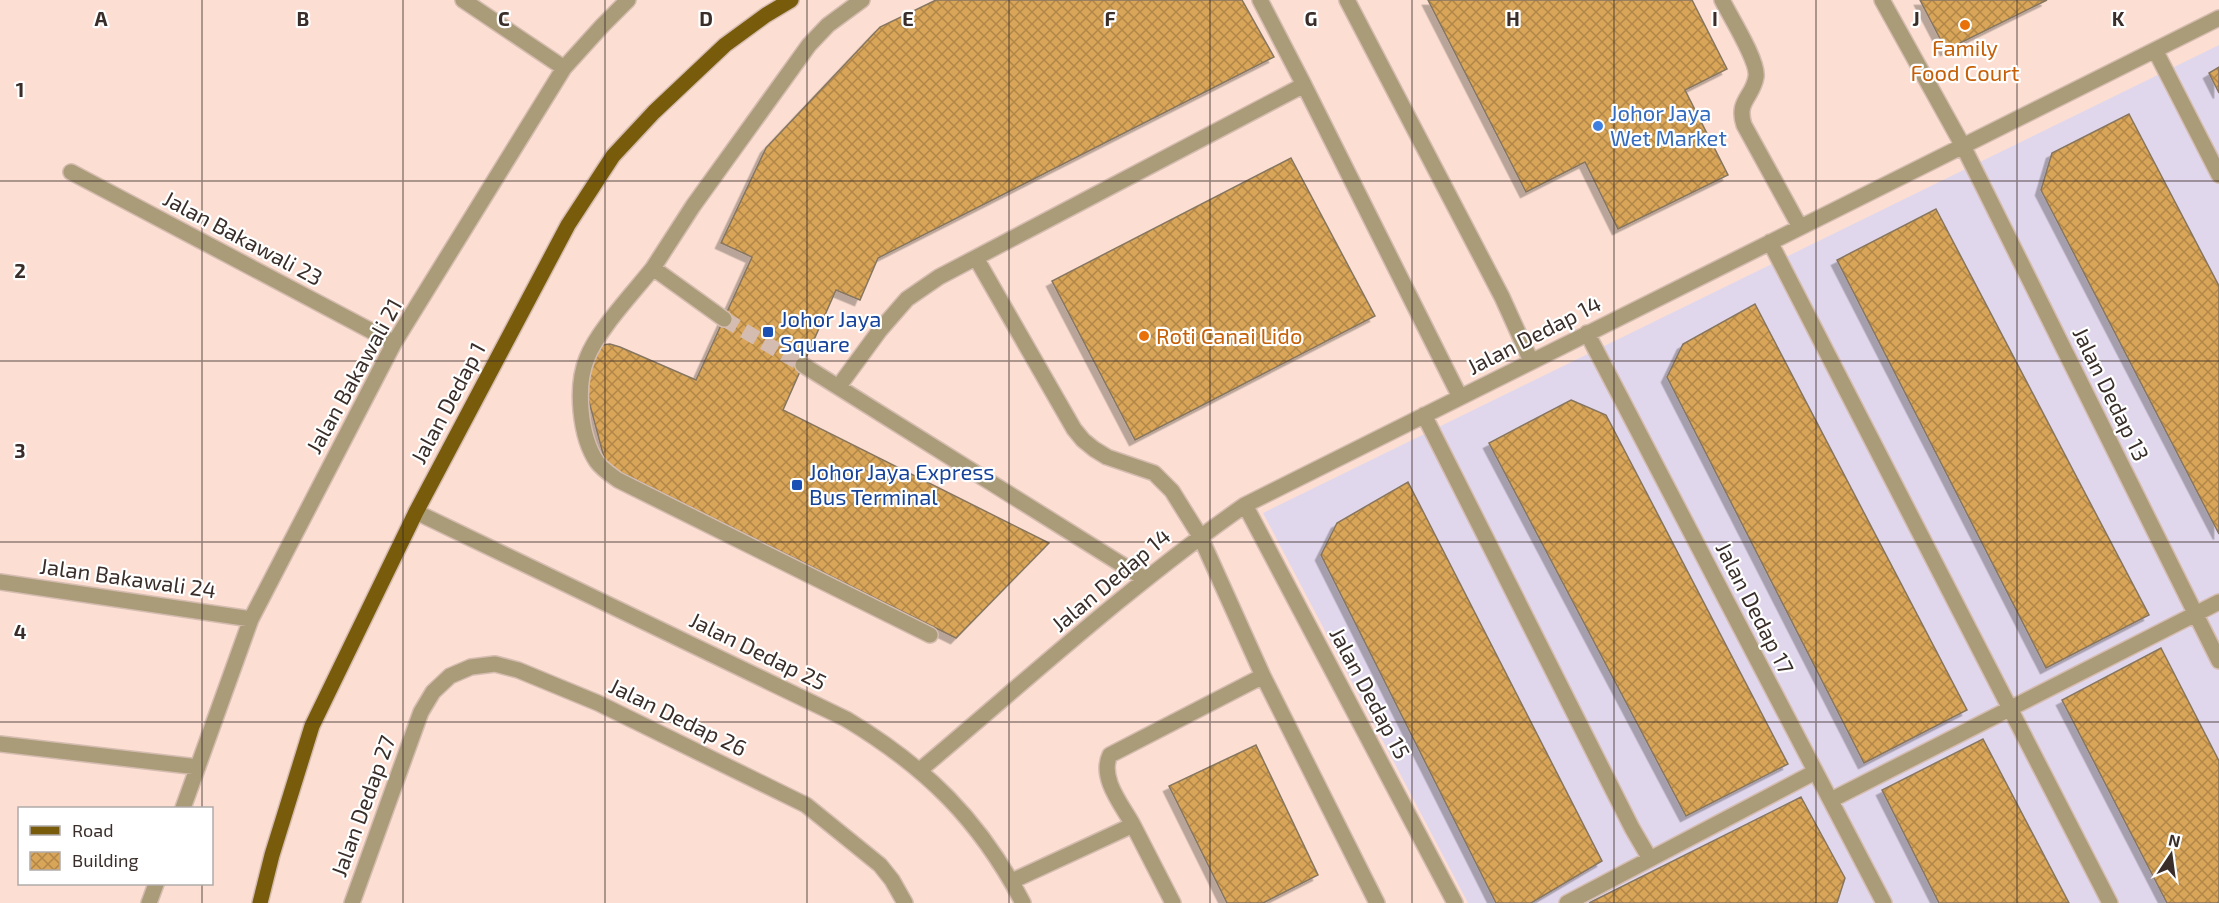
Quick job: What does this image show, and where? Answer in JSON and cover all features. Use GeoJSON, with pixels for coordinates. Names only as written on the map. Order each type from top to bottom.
{"type":"FeatureCollection","features":[{"type":"Feature","properties":{"kind":"main road","name":"Jalan Dedap 1"},"geometry":{"type":"LineString","coordinates":[[260,903],[272,855],[312,726],[416,512],[568,225],[612,156],[687,79],[725,45],[791,0]]}},
{"type":"Feature","properties":{"kind":"street"},"geometry":{"type":"LineString","coordinates":[[463,0],[564,68]]}},
{"type":"Feature","properties":{"kind":"street","name":"Jalan Bakawali 21"},"geometry":{"type":"LineString","coordinates":[[183,807],[250,619],[394,343],[564,68],[628,0]]}},
{"type":"Feature","properties":{"kind":"street"},"geometry":{"type":"LineString","coordinates":[[862,0],[828,25],[802,54],[693,206],[653,268],[594,343],[586,360],[581,418],[590,449],[599,464],[618,480],[930,635]]}},
{"type":"Feature","properties":{"kind":"street"},"geometry":{"type":"LineString","coordinates":[[1260,0],[1460,397]]}},
{"type":"Feature","properties":{"kind":"street"},"geometry":{"type":"LineString","coordinates":[[1347,0],[1502,297],[1531,361]]}},
{"type":"Feature","properties":{"kind":"street"},"geometry":{"type":"LineString","coordinates":[[1722,0],[1756,69],[1753,86],[1741,108],[1741,117],[1800,227]]}},
{"type":"Feature","properties":{"kind":"street","name":"Jalan Dedap 13"},"geometry":{"type":"LineString","coordinates":[[1882,0],[1963,146],[2219,661]]}},
{"type":"Feature","properties":{"kind":"street","name":"Jalan Dedap 14"},"geometry":{"type":"LineString","coordinates":[[921,770],[1145,579],[1200,536],[1245,505],[2219,18]]}},
{"type":"Feature","properties":{"kind":"street"},"geometry":{"type":"LineString","coordinates":[[2155,50],[2219,175]]}},
{"type":"Feature","properties":{"kind":"street"},"geometry":{"type":"LineString","coordinates":[[839,386],[880,330],[907,299],[939,277],[1304,85]]}},
{"type":"Feature","properties":{"kind":"street","name":"Jalan Bakawali 23"},"geometry":{"type":"LineString","coordinates":[[71,172],[394,343]]}},
{"type":"Feature","properties":{"kind":"street"},"geometry":{"type":"LineString","coordinates":[[1770,242],[2110,903]]}},
{"type":"Feature","properties":{"kind":"street"},"geometry":{"type":"LineString","coordinates":[[976,258],[1074,429],[1083,440],[1107,457],[1143,469],[1163,481],[1172,491],[1200,536],[1263,676],[1377,903]]}},
{"type":"Feature","properties":{"kind":"street"},"geometry":{"type":"LineString","coordinates":[[653,268],[723,319]]}},
{"type":"Feature","properties":{"kind":"street","name":"Jalan Dedap 17"},"geometry":{"type":"LineString","coordinates":[[1587,333],[1884,903]]}},
{"type":"Feature","properties":{"kind":"street"},"geometry":{"type":"LineString","coordinates":[[803,365],[1145,579]]}},
{"type":"Feature","properties":{"kind":"street"},"geometry":{"type":"LineString","coordinates":[[1424,415],[1632,828],[1650,859]]}},
{"type":"Feature","properties":{"kind":"street","name":"Jalan Dedap 15"},"geometry":{"type":"LineString","coordinates":[[1245,505],[1455,903]]}},
{"type":"Feature","properties":{"kind":"street","name":"Jalan Dedap 25"},"geometry":{"type":"LineString","coordinates":[[416,512],[846,719],[884,742],[921,770],[954,802],[985,839],[1023,903]]}},
{"type":"Feature","properties":{"kind":"street","name":"Jalan Bakawali 24"},"geometry":{"type":"LineString","coordinates":[[0,582],[250,619]]}},
{"type":"Feature","properties":{"kind":"street"},"geometry":{"type":"LineString","coordinates":[[1831,800],[2219,602]]}},
{"type":"Feature","properties":{"kind":"street","name":"Jalan Dedap 26"},"geometry":{"type":"LineString","coordinates":[[417,723],[433,692],[450,676],[471,667],[495,664],[518,670],[598,703],[806,805],[880,865],[905,903]]}},
{"type":"Feature","properties":{"kind":"street"},"geometry":{"type":"LineString","coordinates":[[1173,903],[1107,778],[1105,765],[1110,755],[1263,676]]}},
{"type":"Feature","properties":{"kind":"street","name":"Jalan Dedap 27"},"geometry":{"type":"LineString","coordinates":[[352,903],[417,723]]}},
{"type":"Feature","properties":{"kind":"street"},"geometry":{"type":"LineString","coordinates":[[0,744],[198,767]]}},
{"type":"Feature","properties":{"kind":"street"},"geometry":{"type":"LineString","coordinates":[[1567,903],[1815,772]]}},
{"type":"Feature","properties":{"kind":"street"},"geometry":{"type":"LineString","coordinates":[[1012,881],[1133,825]]}},
{"type":"Feature","properties":{"kind":"street"},"geometry":{"type":"LineString","coordinates":[[149,903],[156,885]]}},
{"type":"Feature","properties":{"kind":"shaded area"},"geometry":{"type":"Polygon","coordinates":[[[2219,45],[2219,903],[1468,903],[1263,513],[2219,45]]]}},
{"type":"Feature","properties":{"kind":"building","name":"Johor Jaya Square"},"geometry":{"type":"Polygon","coordinates":[[[936,0],[1242,0],[1274,57],[878,258],[860,300],[836,290],[783,410],[1049,543],[956,638],[606,465],[587,394],[591,358],[601,345],[610,344],[620,347],[696,380],[752,257],[721,243],[766,148],[880,27],[936,0]]]}},
{"type":"Feature","properties":{"kind":"building","name":"Johor Jaya Wet Market"},"geometry":{"type":"Polygon","coordinates":[[[1428,0],[1692,0],[1727,69],[1685,90],[1728,175],[1618,229],[1585,162],[1526,192],[1428,0]]]}},
{"type":"Feature","properties":{"kind":"building","name":"Family Food Court"},"geometry":{"type":"Polygon","coordinates":[[[1920,0],[2047,0],[1946,50],[1920,0]]]}},
{"type":"Feature","properties":{"kind":"building"},"geometry":{"type":"Polygon","coordinates":[[[2219,67],[2219,93],[2209,73],[2219,67]]]}},
{"type":"Feature","properties":{"kind":"building"},"geometry":{"type":"Polygon","coordinates":[[[2129,114],[2219,286],[2219,534],[2041,190],[2052,153],[2129,114]]]}},
{"type":"Feature","properties":{"kind":"building"},"geometry":{"type":"Polygon","coordinates":[[[1291,158],[1375,316],[1135,440],[1052,281],[1291,158]]]}},
{"type":"Feature","properties":{"kind":"building"},"geometry":{"type":"Polygon","coordinates":[[[1936,209],[2149,615],[2046,668],[1837,260],[1936,209]]]}},
{"type":"Feature","properties":{"kind":"building"},"geometry":{"type":"Polygon","coordinates":[[[1755,304],[1967,710],[1864,763],[1667,377],[1683,344],[1755,304]]]}},
{"type":"Feature","properties":{"kind":"building"},"geometry":{"type":"Polygon","coordinates":[[[1571,400],[1606,415],[1788,764],[1686,816],[1489,443],[1571,400]]]}},
{"type":"Feature","properties":{"kind":"building"},"geometry":{"type":"Polygon","coordinates":[[[1408,482],[1602,861],[1531,903],[1496,903],[1321,555],[1337,523],[1408,482]]]}},
{"type":"Feature","properties":{"kind":"building"},"geometry":{"type":"Polygon","coordinates":[[[2161,648],[2219,761],[2219,903],[2167,903],[2062,700],[2161,648]]]}},
{"type":"Feature","properties":{"kind":"building"},"geometry":{"type":"Polygon","coordinates":[[[1983,739],[2069,903],[1939,903],[1882,790],[1983,739]]]}},
{"type":"Feature","properties":{"kind":"building"},"geometry":{"type":"Polygon","coordinates":[[[1256,745],[1318,875],[1263,903],[1227,903],[1169,786],[1256,745]]]}},
{"type":"Feature","properties":{"kind":"building"},"geometry":{"type":"Polygon","coordinates":[[[1801,797],[1845,878],[1837,903],[1589,903],[1801,797]]]}},
{"type":"Feature","properties":{"kind":"tunnel"},"geometry":{"type":"LineString","coordinates":[[724,319],[803,365]]}},
{"type":"Feature","properties":{"kind":"place","name":"Family Food Court"},"geometry":{"type":"Point","coordinates":[1965,25]}},
{"type":"Feature","properties":{"kind":"place","name":"Johor Jaya Wet Market"},"geometry":{"type":"Point","coordinates":[1598,126]}},
{"type":"Feature","properties":{"kind":"place","name":"Johor Jaya Square"},"geometry":{"type":"Point","coordinates":[768,332]}},
{"type":"Feature","properties":{"kind":"place","name":"Roti Canai Lido"},"geometry":{"type":"Point","coordinates":[1144,336]}},
{"type":"Feature","properties":{"kind":"place","name":"Johor Jaya Express Bus Terminal"},"geometry":{"type":"Point","coordinates":[797,485]}}]}
